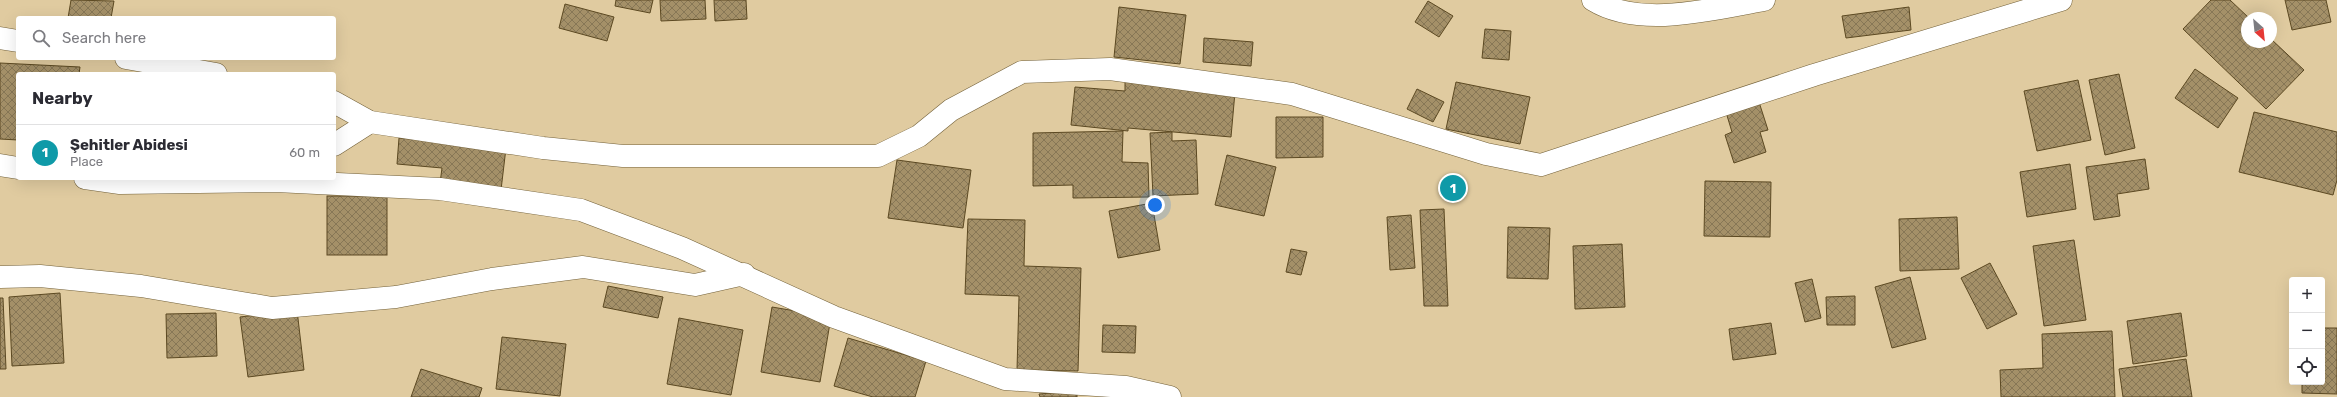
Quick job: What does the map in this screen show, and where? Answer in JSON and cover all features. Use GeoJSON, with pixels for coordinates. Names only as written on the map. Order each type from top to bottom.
{"type":"FeatureCollection","features":[{"type":"Feature","properties":{"kind":"street"},"geometry":{"type":"LineString","coordinates":[[1593,0],[1605,7],[1638,15],[1704,11],[1764,0]]}},
{"type":"Feature","properties":{"kind":"street"},"geometry":{"type":"LineString","coordinates":[[336,103],[370,122],[543,148],[623,156],[878,156],[919,136],[951,110],[1022,72],[1110,69],[1292,94],[1486,154],[1541,165],[1814,74],[2061,0]]}},
{"type":"Feature","properties":{"kind":"street"},"geometry":{"type":"LineString","coordinates":[[0,38],[16,41]]}},
{"type":"Feature","properties":{"kind":"street"},"geometry":{"type":"LineString","coordinates":[[137,60],[205,72]]}},
{"type":"Feature","properties":{"kind":"street"},"geometry":{"type":"LineString","coordinates":[[336,144],[370,122]]}},
{"type":"Feature","properties":{"kind":"street"},"geometry":{"type":"LineString","coordinates":[[0,165],[16,168]]}},
{"type":"Feature","properties":{"kind":"street"},"geometry":{"type":"LineString","coordinates":[[99,180],[120,183],[238,180]]}},
{"type":"Feature","properties":{"kind":"street"},"geometry":{"type":"LineString","coordinates":[[294,180],[440,189],[581,210],[682,248],[744,274],[834,317],[1006,379],[1126,387],[1170,397]]}},
{"type":"Feature","properties":{"kind":"street"},"geometry":{"type":"LineString","coordinates":[[0,277],[40,276],[141,286],[272,308],[396,297],[492,279],[584,267],[695,285],[744,274]]}},
{"type":"Feature","properties":{"kind":"building"},"geometry":{"type":"Polygon","coordinates":[[[71,0],[114,1],[111,16],[68,16],[71,0]]]}},
{"type":"Feature","properties":{"kind":"building"},"geometry":{"type":"Polygon","coordinates":[[[616,0],[653,0],[650,13],[615,6],[616,0]]]}},
{"type":"Feature","properties":{"kind":"building"},"geometry":{"type":"Polygon","coordinates":[[[660,0],[705,0],[706,19],[661,21],[660,0]]]}},
{"type":"Feature","properties":{"kind":"building"},"geometry":{"type":"Polygon","coordinates":[[[714,0],[746,0],[747,19],[715,21],[714,0]]]}},
{"type":"Feature","properties":{"kind":"building"},"geometry":{"type":"Polygon","coordinates":[[[2211,0],[2230,0],[2243,12],[2241,12],[2241,48],[2277,48],[2277,45],[2304,70],[2266,109],[2183,29],[2211,0]]]}},
{"type":"Feature","properties":{"kind":"building"},"geometry":{"type":"Polygon","coordinates":[[[2285,0],[2326,0],[2331,22],[2292,30],[2285,0]]]}},
{"type":"Feature","properties":{"kind":"building"},"geometry":{"type":"Polygon","coordinates":[[[1428,1],[1453,16],[1439,37],[1415,22],[1428,1]]]}},
{"type":"Feature","properties":{"kind":"building"},"geometry":{"type":"Polygon","coordinates":[[[565,4],[614,17],[607,41],[559,28],[565,4]]]}},
{"type":"Feature","properties":{"kind":"building"},"geometry":{"type":"Polygon","coordinates":[[[1119,7],[1186,15],[1180,64],[1114,57],[1119,7]]]}},
{"type":"Feature","properties":{"kind":"building"},"geometry":{"type":"Polygon","coordinates":[[[1909,7],[1911,30],[1846,38],[1842,16],[1909,7]]]}},
{"type":"Feature","properties":{"kind":"building"},"geometry":{"type":"Polygon","coordinates":[[[1485,29],[1511,31],[1509,60],[1482,58],[1485,29]]]}},
{"type":"Feature","properties":{"kind":"building"},"geometry":{"type":"Polygon","coordinates":[[[1204,38],[1253,42],[1251,66],[1203,62],[1204,38]]]}},
{"type":"Feature","properties":{"kind":"building"},"geometry":{"type":"Polygon","coordinates":[[[0,63],[80,67],[79,72],[16,72],[16,140],[0,139],[0,63]]]}},
{"type":"Feature","properties":{"kind":"building"},"geometry":{"type":"Polygon","coordinates":[[[2195,69],[2238,98],[2218,128],[2175,98],[2195,69]]]}},
{"type":"Feature","properties":{"kind":"building"},"geometry":{"type":"Polygon","coordinates":[[[2119,74],[2135,148],[2105,155],[2089,80],[2119,74]]]}},
{"type":"Feature","properties":{"kind":"building"},"geometry":{"type":"Polygon","coordinates":[[[2078,80],[2091,140],[2037,151],[2024,91],[2078,80]]]}},
{"type":"Feature","properties":{"kind":"building"},"geometry":{"type":"Polygon","coordinates":[[[1125,81],[1235,92],[1231,137],[1128,128],[1128,131],[1071,125],[1075,87],[1125,91],[1125,81]]]}},
{"type":"Feature","properties":{"kind":"building"},"geometry":{"type":"Polygon","coordinates":[[[1456,82],[1530,97],[1520,144],[1446,129],[1456,82]]]}},
{"type":"Feature","properties":{"kind":"building"},"geometry":{"type":"Polygon","coordinates":[[[1417,89],[1444,102],[1433,122],[1407,109],[1417,89]]]}},
{"type":"Feature","properties":{"kind":"building"},"geometry":{"type":"Polygon","coordinates":[[[1758,99],[1768,130],[1760,132],[1766,152],[1734,163],[1725,135],[1732,132],[1725,109],[1758,99]]]}},
{"type":"Feature","properties":{"kind":"building"},"geometry":{"type":"Polygon","coordinates":[[[2254,112],[2337,132],[2337,180],[2333,195],[2239,172],[2254,112]]]}},
{"type":"Feature","properties":{"kind":"building"},"geometry":{"type":"Polygon","coordinates":[[[1276,117],[1323,117],[1323,157],[1276,158],[1276,117]]]}},
{"type":"Feature","properties":{"kind":"building"},"geometry":{"type":"Polygon","coordinates":[[[1123,131],[1122,162],[1148,163],[1149,197],[1073,198],[1073,185],[1033,186],[1033,133],[1123,131]]]}},
{"type":"Feature","properties":{"kind":"building"},"geometry":{"type":"Polygon","coordinates":[[[1172,132],[1172,141],[1196,140],[1198,194],[1153,196],[1150,133],[1172,132]]]}},
{"type":"Feature","properties":{"kind":"building"},"geometry":{"type":"Polygon","coordinates":[[[399,138],[506,148],[501,190],[440,183],[442,168],[397,164],[399,138]]]}},
{"type":"Feature","properties":{"kind":"building"},"geometry":{"type":"Polygon","coordinates":[[[1227,155],[1276,167],[1264,216],[1215,205],[1227,155]]]}},
{"type":"Feature","properties":{"kind":"building"},"geometry":{"type":"Polygon","coordinates":[[[2145,159],[2149,189],[2117,194],[2120,216],[2094,220],[2086,167],[2145,159]]]}},
{"type":"Feature","properties":{"kind":"building"},"geometry":{"type":"Polygon","coordinates":[[[897,160],[971,170],[963,228],[888,218],[897,160]]]}},
{"type":"Feature","properties":{"kind":"building"},"geometry":{"type":"Polygon","coordinates":[[[2070,164],[2076,209],[2027,217],[2020,172],[2070,164]]]}},
{"type":"Feature","properties":{"kind":"building"},"geometry":{"type":"Polygon","coordinates":[[[1705,181],[1771,182],[1770,237],[1704,236],[1705,181]]]}},
{"type":"Feature","properties":{"kind":"building"},"geometry":{"type":"Polygon","coordinates":[[[327,196],[387,196],[387,255],[327,255],[327,196]]]}},
{"type":"Feature","properties":{"kind":"building"},"geometry":{"type":"Polygon","coordinates":[[[1152,203],[1160,250],[1118,258],[1109,211],[1152,203]]]}},
{"type":"Feature","properties":{"kind":"building"},"geometry":{"type":"Polygon","coordinates":[[[1444,209],[1448,306],[1424,306],[1420,210],[1444,209]]]}},
{"type":"Feature","properties":{"kind":"building"},"geometry":{"type":"Polygon","coordinates":[[[1411,215],[1415,268],[1390,270],[1387,217],[1411,215]]]}},
{"type":"Feature","properties":{"kind":"building"},"geometry":{"type":"Polygon","coordinates":[[[1957,217],[1959,269],[1900,271],[1899,219],[1957,217]]]}},
{"type":"Feature","properties":{"kind":"building"},"geometry":{"type":"Polygon","coordinates":[[[968,219],[1025,220],[1024,266],[1081,268],[1078,371],[1017,370],[1019,296],[965,294],[968,219]]]}},
{"type":"Feature","properties":{"kind":"building"},"geometry":{"type":"Polygon","coordinates":[[[1508,227],[1550,228],[1548,279],[1507,278],[1508,227]]]}},
{"type":"Feature","properties":{"kind":"building"},"geometry":{"type":"Polygon","coordinates":[[[2074,240],[2086,320],[2044,326],[2033,246],[2074,240]]]}},
{"type":"Feature","properties":{"kind":"building"},"geometry":{"type":"Polygon","coordinates":[[[1622,244],[1625,307],[1575,309],[1573,246],[1622,244]]]}},
{"type":"Feature","properties":{"kind":"building"},"geometry":{"type":"Polygon","coordinates":[[[1291,249],[1307,252],[1301,275],[1286,272],[1291,249]]]}},
{"type":"Feature","properties":{"kind":"building"},"geometry":{"type":"Polygon","coordinates":[[[1990,263],[2017,314],[1987,329],[1961,278],[1990,263]]]}},
{"type":"Feature","properties":{"kind":"building"},"geometry":{"type":"Polygon","coordinates":[[[1910,277],[1926,339],[1892,348],[1875,287],[1910,277]]]}},
{"type":"Feature","properties":{"kind":"building"},"geometry":{"type":"Polygon","coordinates":[[[1812,279],[1821,318],[1805,322],[1795,283],[1812,279]]]}},
{"type":"Feature","properties":{"kind":"building"},"geometry":{"type":"Polygon","coordinates":[[[608,286],[663,297],[658,318],[603,307],[608,286]]]}},
{"type":"Feature","properties":{"kind":"building"},"geometry":{"type":"Polygon","coordinates":[[[60,293],[64,363],[12,366],[9,297],[60,293]]]}},
{"type":"Feature","properties":{"kind":"building"},"geometry":{"type":"Polygon","coordinates":[[[1855,296],[1855,325],[1827,325],[1826,297],[1855,296]]]}},
{"type":"Feature","properties":{"kind":"building"},"geometry":{"type":"Polygon","coordinates":[[[0,298],[3,298],[6,369],[0,369],[0,298]]]}},
{"type":"Feature","properties":{"kind":"building"},"geometry":{"type":"Polygon","coordinates":[[[772,307],[831,317],[820,382],[761,372],[772,307]]]}},
{"type":"Feature","properties":{"kind":"building"},"geometry":{"type":"Polygon","coordinates":[[[297,310],[304,370],[248,377],[240,317],[297,310]]]}},
{"type":"Feature","properties":{"kind":"building"},"geometry":{"type":"Polygon","coordinates":[[[216,313],[217,356],[167,358],[166,314],[216,313]]]}},
{"type":"Feature","properties":{"kind":"building"},"geometry":{"type":"Polygon","coordinates":[[[2181,313],[2187,356],[2133,364],[2127,321],[2181,313]]]}},
{"type":"Feature","properties":{"kind":"building"},"geometry":{"type":"Polygon","coordinates":[[[679,318],[743,330],[731,395],[667,384],[679,318]]]}},
{"type":"Feature","properties":{"kind":"building"},"geometry":{"type":"Polygon","coordinates":[[[1771,323],[1776,354],[1733,360],[1729,329],[1771,323]]]}},
{"type":"Feature","properties":{"kind":"building"},"geometry":{"type":"Polygon","coordinates":[[[1103,325],[1136,326],[1135,353],[1102,352],[1103,325]]]}},
{"type":"Feature","properties":{"kind":"building"},"geometry":{"type":"Polygon","coordinates":[[[2325,328],[2337,328],[2337,394],[2302,393],[2302,385],[2325,385],[2325,328]]]}},
{"type":"Feature","properties":{"kind":"building"},"geometry":{"type":"Polygon","coordinates":[[[2112,331],[2115,397],[2001,397],[2000,370],[2043,368],[2042,334],[2112,331]]]}},
{"type":"Feature","properties":{"kind":"building"},"geometry":{"type":"Polygon","coordinates":[[[502,337],[566,344],[560,396],[496,389],[502,337]]]}},
{"type":"Feature","properties":{"kind":"building"},"geometry":{"type":"Polygon","coordinates":[[[848,338],[926,361],[915,397],[873,397],[834,386],[848,338]]]}},
{"type":"Feature","properties":{"kind":"building"},"geometry":{"type":"Polygon","coordinates":[[[2186,359],[2192,397],[2123,397],[2119,369],[2186,359]]]}},
{"type":"Feature","properties":{"kind":"building"},"geometry":{"type":"Polygon","coordinates":[[[421,369],[482,388],[479,397],[411,397],[421,369]]]}},
{"type":"Feature","properties":{"kind":"building"},"geometry":{"type":"Polygon","coordinates":[[[1077,391],[1077,397],[1040,397],[1039,394],[1077,391]]]}},
{"type":"Feature","properties":{"kind":"place","name":"Şehitler Abidesi"},"geometry":{"type":"Point","coordinates":[1453,188]}}]}
